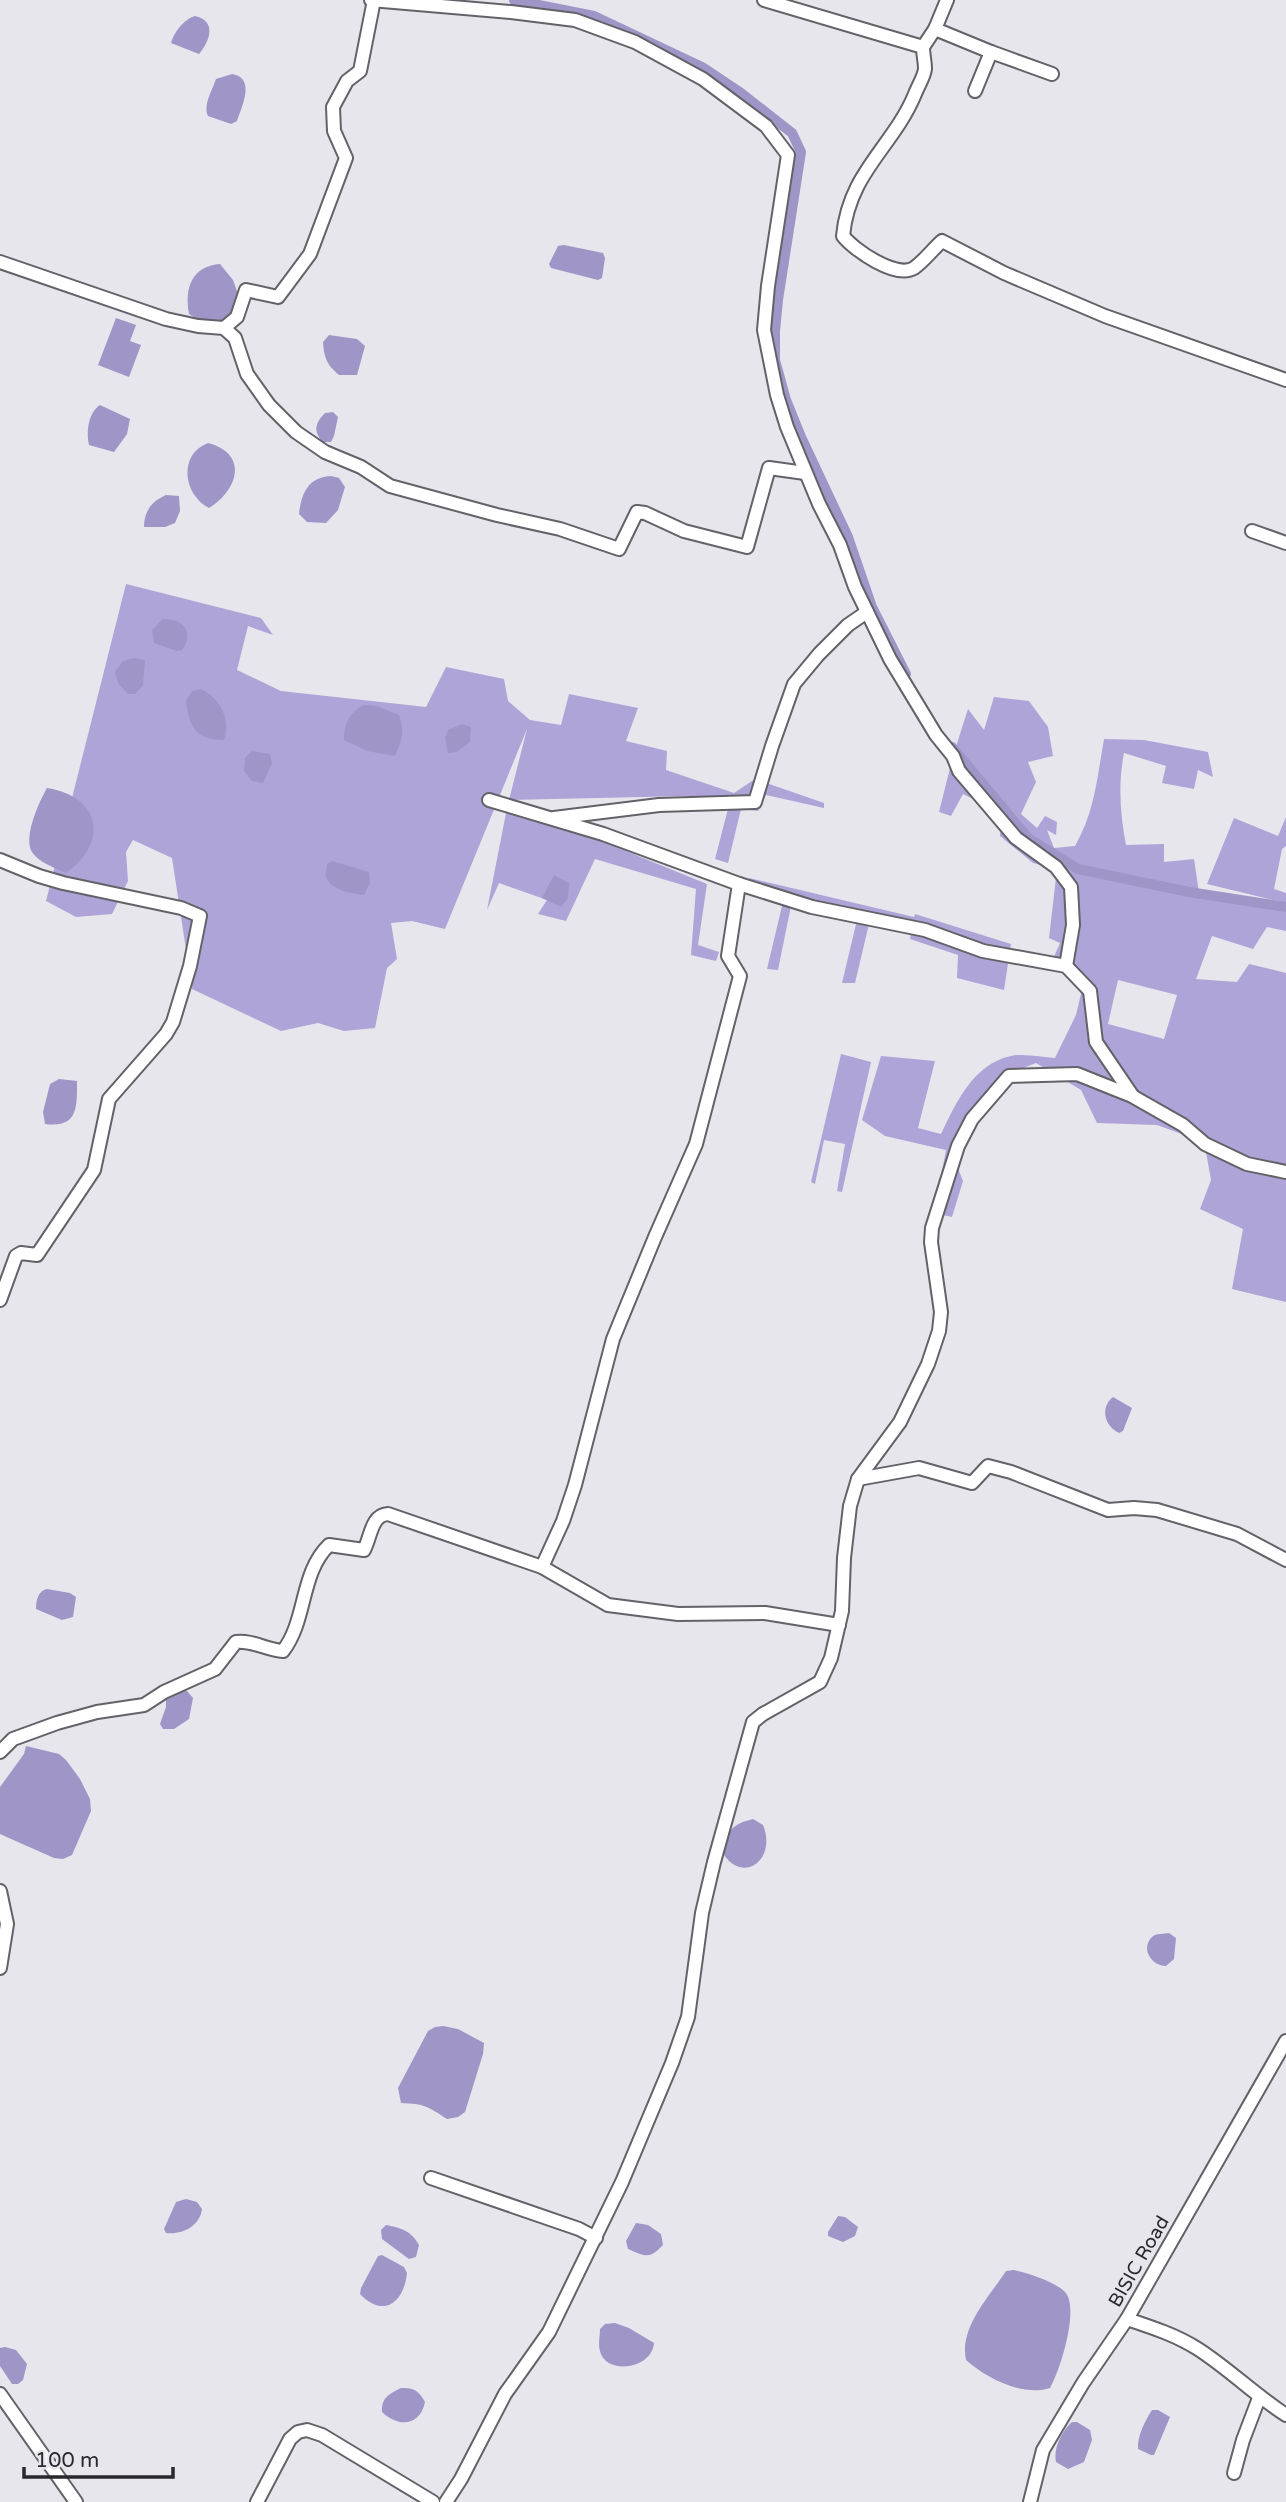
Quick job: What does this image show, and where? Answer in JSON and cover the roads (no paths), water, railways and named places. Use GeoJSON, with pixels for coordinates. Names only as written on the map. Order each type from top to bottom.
{"type":"FeatureCollection","features":[{"type":"Feature","properties":{"kind":"street"},"geometry":{"type":"LineString","coordinates":[[223,328],[237,317],[246,290],[278,297],[310,254],[346,158],[334,131],[333,107],[347,81],[359,71],[373,0],[575,20],[635,42],[704,79],[766,126],[788,155],[768,286],[765,330],[777,395],[805,473],[890,659],[936,734],[953,756],[959,771],[1016,838],[1056,867],[1072,887],[1073,925],[1066,967]]}},
{"type":"Feature","properties":{"kind":"street"},"geometry":{"type":"LineString","coordinates":[[764,0],[923,47]]}},
{"type":"Feature","properties":{"kind":"street"},"geometry":{"type":"LineString","coordinates":[[947,0],[935,29],[923,47],[925,70],[907,113],[873,158],[850,200],[843,236],[849,244],[866,258],[901,270],[912,269],[942,241],[1004,273],[1105,316],[1286,380]]}},
{"type":"Feature","properties":{"kind":"street"},"geometry":{"type":"LineString","coordinates":[[935,29],[1052,74]]}},
{"type":"Feature","properties":{"kind":"street"},"geometry":{"type":"LineString","coordinates":[[975,91],[990,52]]}},
{"type":"Feature","properties":{"kind":"street"},"geometry":{"type":"LineString","coordinates":[[0,262],[166,319],[223,328],[235,338],[247,374],[269,405],[296,432],[325,452],[360,467],[390,486],[560,529],[619,549],[637,512],[707,538],[747,547],[769,468],[805,473]]}},
{"type":"Feature","properties":{"kind":"street"},"geometry":{"type":"LineString","coordinates":[[1252,531],[1286,543]]}},
{"type":"Feature","properties":{"kind":"street"},"geometry":{"type":"LineString","coordinates":[[553,819],[659,806],[755,802],[794,684],[848,625],[867,612]]}},
{"type":"Feature","properties":{"kind":"street"},"geometry":{"type":"LineString","coordinates":[[489,800],[603,834],[739,884],[811,907],[925,930],[983,951],[1066,967],[1090,991],[1096,1042],[1132,1096]]}},
{"type":"Feature","properties":{"kind":"street"},"geometry":{"type":"LineString","coordinates":[[0,860],[63,883],[181,908],[200,916],[190,966],[173,1022],[166,1034],[109,1099],[94,1170],[37,1255],[22,1253],[16,1256],[0,1300]]}},
{"type":"Feature","properties":{"kind":"street"},"geometry":{"type":"LineString","coordinates":[[542,1567],[563,1521],[575,1485],[613,1339],[696,1144],[740,976],[728,956],[739,884]]}},
{"type":"Feature","properties":{"kind":"street"},"geometry":{"type":"LineString","coordinates":[[446,2502],[461,2479],[505,2394],[549,2332],[596,2238],[646,2124],[688,2017],[702,1913],[753,1723],[763,1714],[821,1682],[831,1658],[844,1593],[846,1532],[858,1479],[901,1422],[928,1364],[939,1331],[941,1312],[931,1235],[958,1146],[972,1119],[1009,1076],[1077,1073],[1132,1096],[1183,1125],[1205,1144],[1247,1164],[1286,1172]]}},
{"type":"Feature","properties":{"kind":"street"},"geometry":{"type":"LineString","coordinates":[[858,1479],[919,1468],[972,1483],[988,1466],[1108,1510],[1157,1510],[1237,1534],[1286,1560]]}},
{"type":"Feature","properties":{"kind":"street"},"geometry":{"type":"LineString","coordinates":[[0,1752],[13,1739],[57,1723],[97,1712],[144,1704],[215,1668],[236,1642],[246,1641],[268,1650],[283,1651],[290,1642],[318,1555],[329,1545],[363,1550],[374,1521],[382,1514],[542,1567],[608,1605],[678,1614],[765,1613],[839,1625]]}},
{"type":"Feature","properties":{"kind":"street"},"geometry":{"type":"LineString","coordinates":[[0,1891],[8,1924],[0,1968]]}},
{"type":"Feature","properties":{"kind":"street","name":"BISIC Road"},"geometry":{"type":"LineString","coordinates":[[1030,2502],[1043,2450],[1083,2383],[1127,2319],[1286,2041]]}},
{"type":"Feature","properties":{"kind":"street"},"geometry":{"type":"LineString","coordinates":[[431,2178],[579,2229],[596,2238]]}},
{"type":"Feature","properties":{"kind":"street"},"geometry":{"type":"LineString","coordinates":[[1127,2319],[1196,2347],[1218,2362],[1259,2398],[1286,2415]]}},
{"type":"Feature","properties":{"kind":"street"},"geometry":{"type":"LineString","coordinates":[[0,2394],[76,2502]]}},
{"type":"Feature","properties":{"kind":"street"},"geometry":{"type":"LineString","coordinates":[[1234,2473],[1259,2398]]}},
{"type":"Feature","properties":{"kind":"street"},"geometry":{"type":"LineString","coordinates":[[257,2502],[290,2439],[307,2430],[354,2452],[433,2502]]}},
{"type":"Feature","properties":{"kind":"waterway"},"geometry":{"type":"LineString","coordinates":[[514,0],[594,16],[702,67],[792,133],[801,152],[778,300],[775,360],[786,400],[801,437],[848,537],[872,607],[906,674]]}},
{"type":"Feature","properties":{"kind":"waterway"},"geometry":{"type":"LineString","coordinates":[[952,747],[1028,838],[1078,869],[1189,892],[1286,907]]}}]}
